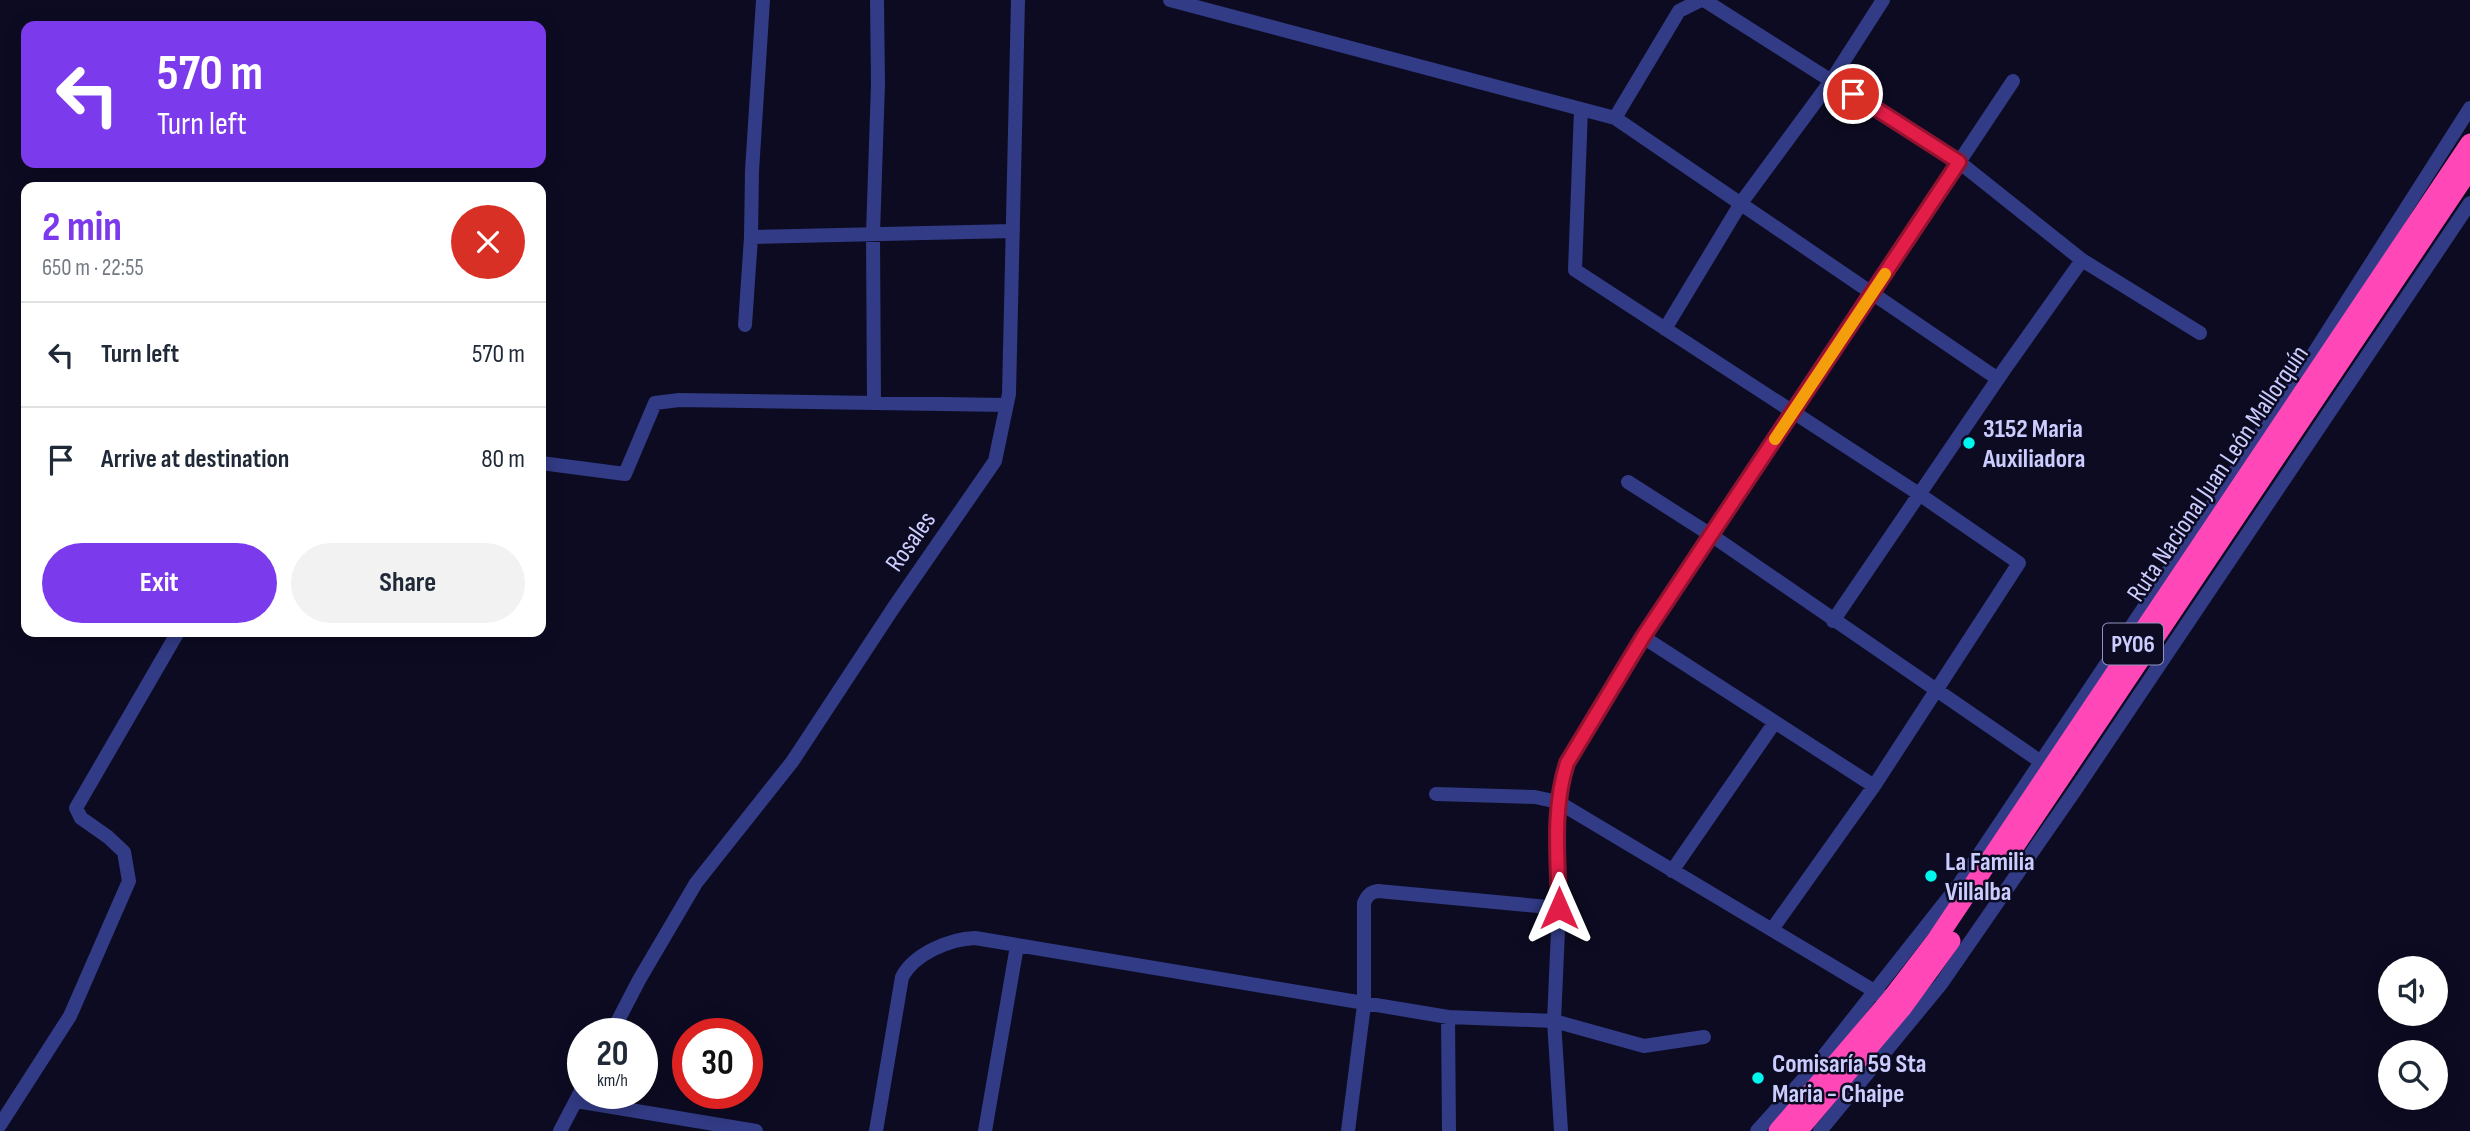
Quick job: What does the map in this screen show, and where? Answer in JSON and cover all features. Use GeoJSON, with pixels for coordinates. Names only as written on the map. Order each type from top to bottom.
{"type":"FeatureCollection","features":[{"type":"Feature","properties":{"kind":"highway","name":"Ruta Nacional Juan León Mallorquín"},"geometry":{"type":"LineString","coordinates":[[1798,1131],[1896,1003],[2470,143]]}},
{"type":"Feature","properties":{"kind":"highway","name":"Ruta Nacional Juan León Mallorquín"},"geometry":{"type":"LineString","coordinates":[[2051,769],[2470,169]]}},
{"type":"Feature","properties":{"kind":"highway","name":"Ruta Nacional Juan León Mallorquín"},"geometry":{"type":"LineString","coordinates":[[1778,1131],[1896,1003]]}},
{"type":"Feature","properties":{"kind":"street"},"geometry":{"type":"LineString","coordinates":[[746,325],[763,0]]}},
{"type":"Feature","properties":{"kind":"street"},"geometry":{"type":"LineString","coordinates":[[874,403],[873,233],[878,84],[877,0]]}},
{"type":"Feature","properties":{"kind":"street","name":"Rosales"},"geometry":{"type":"LineString","coordinates":[[620,1018],[696,883],[792,762],[894,607],[995,461],[1006,405],[1018,0]]}},
{"type":"Feature","properties":{"kind":"street"},"geometry":{"type":"LineString","coordinates":[[1170,0],[1615,118],[1998,379]]}},
{"type":"Feature","properties":{"kind":"street"},"geometry":{"type":"LineString","coordinates":[[1615,118],[1679,11],[1703,0],[1959,162],[2082,260],[2200,333]]}},
{"type":"Feature","properties":{"kind":"street"},"geometry":{"type":"LineString","coordinates":[[1665,329],[1741,203],[1831,81],[1883,0]]}},
{"type":"Feature","properties":{"kind":"street"},"geometry":{"type":"LineString","coordinates":[[1562,1131],[1554,1021],[1559,908],[1558,802],[1567,763],[1643,637],[2013,81]]}},
{"type":"Feature","properties":{"kind":"street"},"geometry":{"type":"LineString","coordinates":[[1820,1131],[1896,1003],[1960,883],[2051,769],[2470,107]]}},
{"type":"Feature","properties":{"kind":"street"},"geometry":{"type":"LineString","coordinates":[[1581,109],[1574,270],[1919,494],[2019,563],[1874,786],[1773,928]]}},
{"type":"Feature","properties":{"kind":"street"},"geometry":{"type":"LineString","coordinates":[[1757,1131],[1818,1063],[1896,1003],[1941,984],[2077,789],[2470,202]]}},
{"type":"Feature","properties":{"kind":"street"},"geometry":{"type":"LineString","coordinates":[[751,237],[1013,231]]}},
{"type":"Feature","properties":{"kind":"street"},"geometry":{"type":"LineString","coordinates":[[1833,621],[2082,260]]}},
{"type":"Feature","properties":{"kind":"street"},"geometry":{"type":"LineString","coordinates":[[546,464],[625,474],[655,402],[679,400],[1006,405]]}},
{"type":"Feature","properties":{"kind":"street"},"geometry":{"type":"LineString","coordinates":[[1628,482],[1711,535],[2051,769]]}},
{"type":"Feature","properties":{"kind":"street"},"geometry":{"type":"LineString","coordinates":[[0,1125],[70,1016],[129,881],[124,852],[81,818],[76,807],[175,637]]}},
{"type":"Feature","properties":{"kind":"street"},"geometry":{"type":"LineString","coordinates":[[1643,637],[1874,786]]}},
{"type":"Feature","properties":{"kind":"street"},"geometry":{"type":"LineString","coordinates":[[1672,871],[1775,722]]}},
{"type":"Feature","properties":{"kind":"street"},"geometry":{"type":"LineString","coordinates":[[1436,794],[1535,797],[1558,802],[1896,1003]]}},
{"type":"Feature","properties":{"kind":"street"},"geometry":{"type":"LineString","coordinates":[[1348,1131],[1364,1004],[1366,897],[1378,891],[1559,908]]}},
{"type":"Feature","properties":{"kind":"street"},"geometry":{"type":"LineString","coordinates":[[876,1131],[902,977],[908,965],[964,938],[1448,1017],[1554,1021],[1644,1046],[1703,1037]]}},
{"type":"Feature","properties":{"kind":"street"},"geometry":{"type":"LineString","coordinates":[[985,1131],[1017,946]]}},
{"type":"Feature","properties":{"kind":"street"},"geometry":{"type":"LineString","coordinates":[[1448,1017],[1449,1131]]}},
{"type":"Feature","properties":{"kind":"street"},"geometry":{"type":"LineString","coordinates":[[560,1131],[572,1109]]}},
{"type":"Feature","properties":{"kind":"street"},"geometry":{"type":"LineString","coordinates":[[623,1109],[754,1131]]}},
{"type":"Feature","properties":{"kind":"slow traffic"},"geometry":{"type":"LineString","coordinates":[[1775,439],[1885,274]]}},
{"type":"Feature","properties":{"kind":"place","name":"3152 Maria Auxiliadora"},"geometry":{"type":"Point","coordinates":[1969,443]}},
{"type":"Feature","properties":{"kind":"place","name":"La Familia Villalba"},"geometry":{"type":"Point","coordinates":[1931,876]}},
{"type":"Feature","properties":{"kind":"place","name":"Comisaría 59 Sta Maria - Chaipe"},"geometry":{"type":"Point","coordinates":[1758,1078]}},
{"type":"Feature","properties":{"kind":"route"},"geometry":{"type":"LineString","coordinates":[[1559,908],[1558,802],[1567,763],[1643,637],[1959,162],[1853,94]]}}]}
